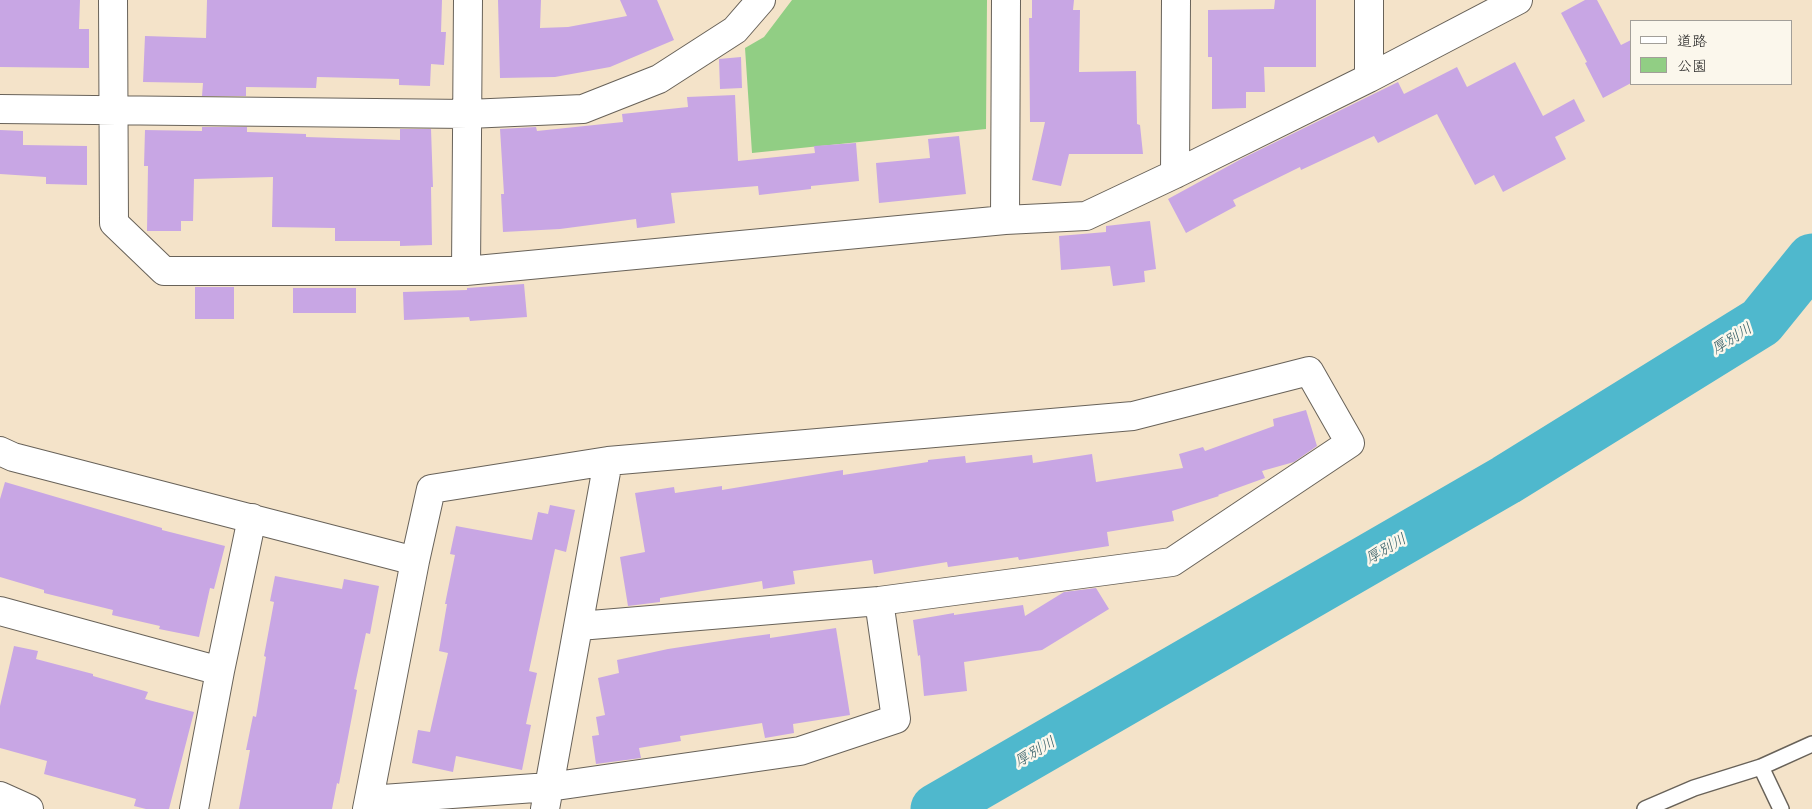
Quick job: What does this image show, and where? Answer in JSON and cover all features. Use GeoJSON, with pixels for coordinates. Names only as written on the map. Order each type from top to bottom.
{"type":"FeatureCollection","features":[{"type":"Feature","properties":{"kind":"street"},"geometry":{"type":"LineString","coordinates":[[113,0],[114,223],[164,272],[466,272],[1005,220],[1086,216],[1369,78],[1518,0]]}},
{"type":"Feature","properties":{"kind":"street"},"geometry":{"type":"LineString","coordinates":[[466,272],[468,0]]}},
{"type":"Feature","properties":{"kind":"street"},"geometry":{"type":"LineString","coordinates":[[0,109],[468,114],[583,109],[659,79],[735,30],[761,0]]}},
{"type":"Feature","properties":{"kind":"street"},"geometry":{"type":"LineString","coordinates":[[1005,220],[1006,0]]}},
{"type":"Feature","properties":{"kind":"street"},"geometry":{"type":"LineString","coordinates":[[1175,174],[1176,0]]}},
{"type":"Feature","properties":{"kind":"street"},"geometry":{"type":"LineString","coordinates":[[1369,0],[1369,78]]}},
{"type":"Feature","properties":{"kind":"street"},"geometry":{"type":"LineString","coordinates":[[579,626],[879,601],[1172,562],[1350,443],[1309,371],[1133,416],[608,461],[430,489],[368,805],[547,798],[800,751],[896,720],[879,601]]}},
{"type":"Feature","properties":{"kind":"street"},"geometry":{"type":"LineString","coordinates":[[0,452],[415,561]]}},
{"type":"Feature","properties":{"kind":"street"},"geometry":{"type":"LineString","coordinates":[[547,798],[608,461]]}},
{"type":"Feature","properties":{"kind":"street"},"geometry":{"type":"LineString","coordinates":[[194,809],[252,518]]}},
{"type":"Feature","properties":{"kind":"street"},"geometry":{"type":"LineString","coordinates":[[0,611],[220,671]]}},
{"type":"Feature","properties":{"kind":"street"},"geometry":{"type":"LineString","coordinates":[[0,796],[29,809]]}},
{"type":"Feature","properties":{"kind":"lane"},"geometry":{"type":"LineString","coordinates":[[1645,809],[1694,788],[1761,767],[1812,744]]}},
{"type":"Feature","properties":{"kind":"lane"},"geometry":{"type":"LineString","coordinates":[[1761,767],[1781,809]]}},
{"type":"Feature","properties":{"kind":"green space"},"geometry":{"type":"Polygon","coordinates":[[[792,0],[987,0],[986,129],[752,153],[745,48],[764,37],[792,0]]]}},
{"type":"Feature","properties":{"kind":"building"},"geometry":{"type":"Polygon","coordinates":[[[0,0],[80,0],[79,29],[89,29],[89,68],[0,67],[0,0]]]}},
{"type":"Feature","properties":{"kind":"building"},"geometry":{"type":"Polygon","coordinates":[[[207,0],[442,0],[441,32],[446,32],[444,65],[431,64],[430,86],[399,85],[399,79],[317,77],[316,88],[246,87],[246,96],[202,96],[203,83],[143,82],[145,36],[206,38],[207,0]]]}},
{"type":"Feature","properties":{"kind":"building"},"geometry":{"type":"Polygon","coordinates":[[[498,0],[541,0],[540,28],[568,27],[627,16],[620,0],[657,0],[674,40],[610,67],[555,77],[500,78],[498,0]]]}},
{"type":"Feature","properties":{"kind":"building"},"geometry":{"type":"Polygon","coordinates":[[[1032,0],[1074,0],[1073,10],[1080,10],[1079,72],[1136,71],[1137,124],[1140,125],[1143,154],[1069,154],[1061,186],[1032,180],[1045,122],[1030,122],[1029,18],[1032,18],[1032,0]]]}},
{"type":"Feature","properties":{"kind":"building"},"geometry":{"type":"Polygon","coordinates":[[[1275,0],[1316,0],[1316,67],[1264,67],[1265,92],[1246,92],[1246,108],[1212,109],[1212,57],[1208,57],[1208,10],[1274,9],[1275,0]]]}},
{"type":"Feature","properties":{"kind":"building"},"geometry":{"type":"Polygon","coordinates":[[[1585,0],[1597,0],[1621,45],[1630,40],[1630,84],[1603,98],[1585,63],[1587,62],[1561,13],[1585,0]]]}},
{"type":"Feature","properties":{"kind":"building"},"geometry":{"type":"Polygon","coordinates":[[[741,57],[742,88],[720,89],[719,59],[741,57]]]}},
{"type":"Feature","properties":{"kind":"building"},"geometry":{"type":"Polygon","coordinates":[[[1515,62],[1543,116],[1574,99],[1585,121],[1555,137],[1566,159],[1503,192],[1494,175],[1475,185],[1437,114],[1378,143],[1374,136],[1301,170],[1300,167],[1233,200],[1236,206],[1186,233],[1168,199],[1243,158],[1398,82],[1404,94],[1457,67],[1467,87],[1515,62]]]}},
{"type":"Feature","properties":{"kind":"building"},"geometry":{"type":"Polygon","coordinates":[[[735,95],[738,161],[815,153],[814,146],[856,143],[859,181],[811,186],[811,189],[759,195],[758,186],[671,193],[675,223],[637,228],[636,219],[560,229],[503,232],[501,194],[504,194],[500,129],[536,127],[537,131],[623,122],[622,114],[688,107],[687,97],[735,95]]]}},
{"type":"Feature","properties":{"kind":"building"},"geometry":{"type":"Polygon","coordinates":[[[202,127],[247,127],[247,132],[306,134],[306,137],[400,140],[400,129],[431,129],[432,245],[400,246],[400,241],[335,241],[335,228],[272,227],[273,177],[194,179],[193,221],[181,221],[181,231],[147,231],[148,166],[144,166],[145,130],[202,131],[202,127]]]}},
{"type":"Feature","properties":{"kind":"building"},"geometry":{"type":"Polygon","coordinates":[[[0,130],[23,131],[23,145],[87,146],[87,185],[46,184],[46,177],[0,174],[0,130]]]}},
{"type":"Feature","properties":{"kind":"building"},"geometry":{"type":"Polygon","coordinates":[[[959,136],[966,194],[879,203],[876,163],[930,158],[928,139],[959,136]]]}},
{"type":"Feature","properties":{"kind":"building"},"geometry":{"type":"Polygon","coordinates":[[[1150,221],[1156,269],[1144,271],[1145,282],[1113,286],[1110,266],[1061,270],[1059,236],[1106,232],[1106,226],[1150,221]]]}},
{"type":"Feature","properties":{"kind":"building"},"geometry":{"type":"Polygon","coordinates":[[[524,284],[527,317],[470,321],[469,317],[404,320],[403,292],[467,290],[467,288],[524,284]]]}},
{"type":"Feature","properties":{"kind":"building"},"geometry":{"type":"Polygon","coordinates":[[[195,287],[234,287],[234,319],[195,319],[195,287]]]}},
{"type":"Feature","properties":{"kind":"building"},"geometry":{"type":"Polygon","coordinates":[[[293,288],[356,288],[356,313],[293,313],[293,288]]]}},
{"type":"Feature","properties":{"kind":"building"},"geometry":{"type":"Polygon","coordinates":[[[1306,410],[1317,446],[1294,462],[1262,471],[1265,478],[1219,496],[1172,511],[1174,521],[1107,532],[1109,546],[1019,560],[1018,557],[948,567],[947,562],[874,574],[872,560],[793,571],[795,584],[763,589],[762,581],[660,598],[660,602],[628,606],[620,557],[645,552],[635,493],[674,487],[675,493],[722,486],[722,490],[843,470],[843,475],[928,462],[928,460],[965,456],[966,463],[1032,455],[1033,463],[1092,454],[1096,482],[1183,468],[1179,454],[1203,447],[1205,451],[1274,426],[1273,419],[1306,410]]]}},
{"type":"Feature","properties":{"kind":"building"},"geometry":{"type":"Polygon","coordinates":[[[5,482],[162,528],[162,530],[225,546],[214,589],[210,588],[199,637],[159,629],[160,626],[112,615],[113,610],[44,593],[44,590],[0,577],[0,499],[5,482]]]}},
{"type":"Feature","properties":{"kind":"building"},"geometry":{"type":"Polygon","coordinates":[[[550,505],[575,510],[566,552],[555,549],[529,671],[537,673],[526,724],[531,725],[522,770],[456,756],[453,772],[412,763],[418,730],[430,732],[448,653],[439,651],[447,604],[445,604],[455,555],[450,554],[456,526],[532,540],[538,512],[548,514],[550,505]]]}},
{"type":"Feature","properties":{"kind":"building"},"geometry":{"type":"Polygon","coordinates":[[[275,576],[342,589],[344,579],[379,586],[370,634],[366,633],[354,689],[357,690],[339,784],[337,783],[332,809],[239,809],[250,750],[246,750],[253,716],[256,717],[266,657],[264,656],[274,602],[270,601],[275,576]]]}},
{"type":"Feature","properties":{"kind":"building"},"geometry":{"type":"Polygon","coordinates":[[[1096,588],[1109,609],[1042,650],[964,662],[967,691],[924,696],[920,655],[918,656],[913,620],[1023,605],[1025,616],[1064,592],[1096,588]]]}},
{"type":"Feature","properties":{"kind":"building"},"geometry":{"type":"Polygon","coordinates":[[[836,628],[850,715],[793,724],[794,733],[765,738],[762,723],[680,736],[681,741],[639,748],[641,758],[596,764],[592,736],[599,735],[596,717],[605,715],[598,678],[619,673],[617,660],[668,649],[740,638],[770,634],[770,638],[836,628]]]}},
{"type":"Feature","properties":{"kind":"building"},"geometry":{"type":"Polygon","coordinates":[[[14,646],[38,651],[36,659],[93,674],[93,676],[148,692],[145,699],[194,712],[169,809],[146,809],[134,806],[136,799],[44,774],[47,761],[0,748],[0,706],[14,646]]]}},
{"type":"Feature","properties":{"kind":"waterway","name":"厚別川"},"geometry":{"type":"LineString","coordinates":[[936,809],[1506,480],[1761,322],[1812,259]]}}]}
